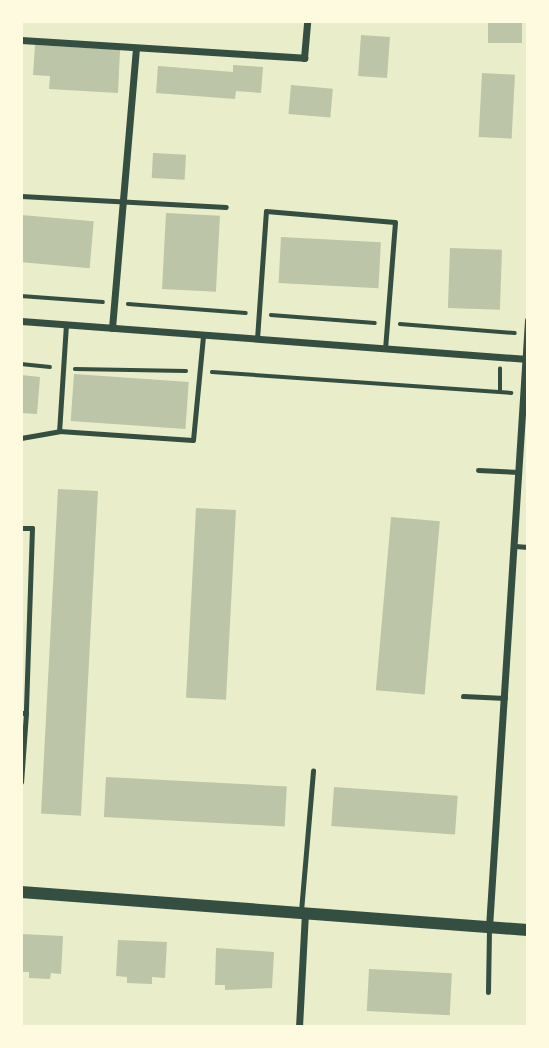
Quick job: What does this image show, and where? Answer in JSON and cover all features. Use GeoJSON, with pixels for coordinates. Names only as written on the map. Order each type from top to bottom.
{"type":"FeatureCollection","features":[{"type":"Feature","properties":{"kind":"street"},"geometry":{"type":"LineString","coordinates":[[21,40],[304,58],[307,21]]}},
{"type":"Feature","properties":{"kind":"street"},"geometry":{"type":"LineString","coordinates":[[112,328],[136,48]]}},
{"type":"Feature","properties":{"kind":"street"},"geometry":{"type":"LineString","coordinates":[[489,927],[528,320]]}},
{"type":"Feature","properties":{"kind":"street"},"geometry":{"type":"LineString","coordinates":[[21,321],[527,359]]}},
{"type":"Feature","properties":{"kind":"street"},"geometry":{"type":"LineString","coordinates":[[21,892],[303,911],[528,930]]}},
{"type":"Feature","properties":{"kind":"street"},"geometry":{"type":"LineString","coordinates":[[299,1027],[303,911]]}},
{"type":"Feature","properties":{"kind":"lane"},"geometry":{"type":"LineString","coordinates":[[21,197],[226,207]]}},
{"type":"Feature","properties":{"kind":"lane"},"geometry":{"type":"LineString","coordinates":[[257,340],[266,211],[395,222],[385,349]]}},
{"type":"Feature","properties":{"kind":"lane"},"geometry":{"type":"LineString","coordinates":[[60,431],[61,369],[66,324]]}},
{"type":"Feature","properties":{"kind":"lane"},"geometry":{"type":"LineString","coordinates":[[21,438],[60,431],[193,440],[203,335]]}},
{"type":"Feature","properties":{"kind":"lane"},"geometry":{"type":"LineString","coordinates":[[478,470],[519,472]]}},
{"type":"Feature","properties":{"kind":"lane"},"geometry":{"type":"LineString","coordinates":[[21,528],[32,528],[21,782]]}},
{"type":"Feature","properties":{"kind":"lane"},"geometry":{"type":"LineString","coordinates":[[515,546],[528,547]]}},
{"type":"Feature","properties":{"kind":"lane"},"geometry":{"type":"LineString","coordinates":[[463,696],[505,698]]}},
{"type":"Feature","properties":{"kind":"lane"},"geometry":{"type":"LineString","coordinates":[[303,911],[313,771]]}},
{"type":"Feature","properties":{"kind":"lane"},"geometry":{"type":"LineString","coordinates":[[488,992],[489,927]]}},
{"type":"Feature","properties":{"kind":"path"},"geometry":{"type":"LineString","coordinates":[[21,296],[527,334]]}},
{"type":"Feature","properties":{"kind":"path"},"geometry":{"type":"LineString","coordinates":[[21,364],[61,369],[200,371],[524,395]]}},
{"type":"Feature","properties":{"kind":"building"},"geometry":{"type":"Polygon","coordinates":[[[488,21],[522,21],[522,43],[488,43],[488,21]]]}},
{"type":"Feature","properties":{"kind":"building"},"geometry":{"type":"Polygon","coordinates":[[[361,35],[390,37],[387,78],[358,76],[361,35]]]}},
{"type":"Feature","properties":{"kind":"building"},"geometry":{"type":"Polygon","coordinates":[[[35,45],[120,50],[118,93],[49,89],[50,76],[33,75],[35,45]]]}},
{"type":"Feature","properties":{"kind":"building"},"geometry":{"type":"Polygon","coordinates":[[[233,65],[263,67],[261,93],[236,91],[235,99],[156,93],[158,66],[233,72],[233,65]]]}},
{"type":"Feature","properties":{"kind":"building"},"geometry":{"type":"Polygon","coordinates":[[[482,73],[515,75],[512,139],[479,137],[482,73]]]}},
{"type":"Feature","properties":{"kind":"building"},"geometry":{"type":"Polygon","coordinates":[[[291,85],[333,89],[330,118],[288,114],[291,85]]]}},
{"type":"Feature","properties":{"kind":"building"},"geometry":{"type":"Polygon","coordinates":[[[153,153],[186,155],[185,180],[152,178],[153,153]]]}},
{"type":"Feature","properties":{"kind":"building"},"geometry":{"type":"Polygon","coordinates":[[[166,213],[220,216],[216,292],[162,289],[166,213]]]}},
{"type":"Feature","properties":{"kind":"building"},"geometry":{"type":"Polygon","coordinates":[[[21,215],[94,221],[90,268],[21,262],[21,215]]]}},
{"type":"Feature","properties":{"kind":"building"},"geometry":{"type":"Polygon","coordinates":[[[281,237],[381,242],[378,288],[279,283],[281,237]]]}},
{"type":"Feature","properties":{"kind":"building"},"geometry":{"type":"Polygon","coordinates":[[[450,248],[502,250],[500,310],[448,308],[450,248]]]}},
{"type":"Feature","properties":{"kind":"building"},"geometry":{"type":"Polygon","coordinates":[[[74,374],[189,382],[185,429],[71,421],[74,374]]]}},
{"type":"Feature","properties":{"kind":"building"},"geometry":{"type":"Polygon","coordinates":[[[21,375],[40,377],[37,414],[21,413],[21,375]]]}},
{"type":"Feature","properties":{"kind":"building"},"geometry":{"type":"Polygon","coordinates":[[[58,489],[98,491],[81,816],[41,814],[58,489]]]}},
{"type":"Feature","properties":{"kind":"building"},"geometry":{"type":"Polygon","coordinates":[[[196,508],[236,510],[226,700],[186,698],[196,508]]]}},
{"type":"Feature","properties":{"kind":"building"},"geometry":{"type":"Polygon","coordinates":[[[391,517],[440,521],[425,695],[376,690],[391,517]]]}},
{"type":"Feature","properties":{"kind":"building"},"geometry":{"type":"Polygon","coordinates":[[[106,777],[287,786],[285,826],[104,817],[106,777]]]}},
{"type":"Feature","properties":{"kind":"building"},"geometry":{"type":"Polygon","coordinates":[[[334,787],[458,796],[455,835],[331,826],[334,787]]]}},
{"type":"Feature","properties":{"kind":"building"},"geometry":{"type":"Polygon","coordinates":[[[21,934],[63,936],[61,974],[51,973],[50,979],[29,978],[29,972],[21,972],[21,934]]]}},
{"type":"Feature","properties":{"kind":"building"},"geometry":{"type":"Polygon","coordinates":[[[118,940],[167,942],[165,978],[152,977],[152,984],[127,983],[127,977],[116,976],[118,940]]]}},
{"type":"Feature","properties":{"kind":"building"},"geometry":{"type":"Polygon","coordinates":[[[216,948],[274,952],[272,988],[225,990],[225,985],[215,985],[216,948]]]}},
{"type":"Feature","properties":{"kind":"building"},"geometry":{"type":"Polygon","coordinates":[[[369,969],[452,973],[450,1015],[367,1011],[369,969]]]}}]}
